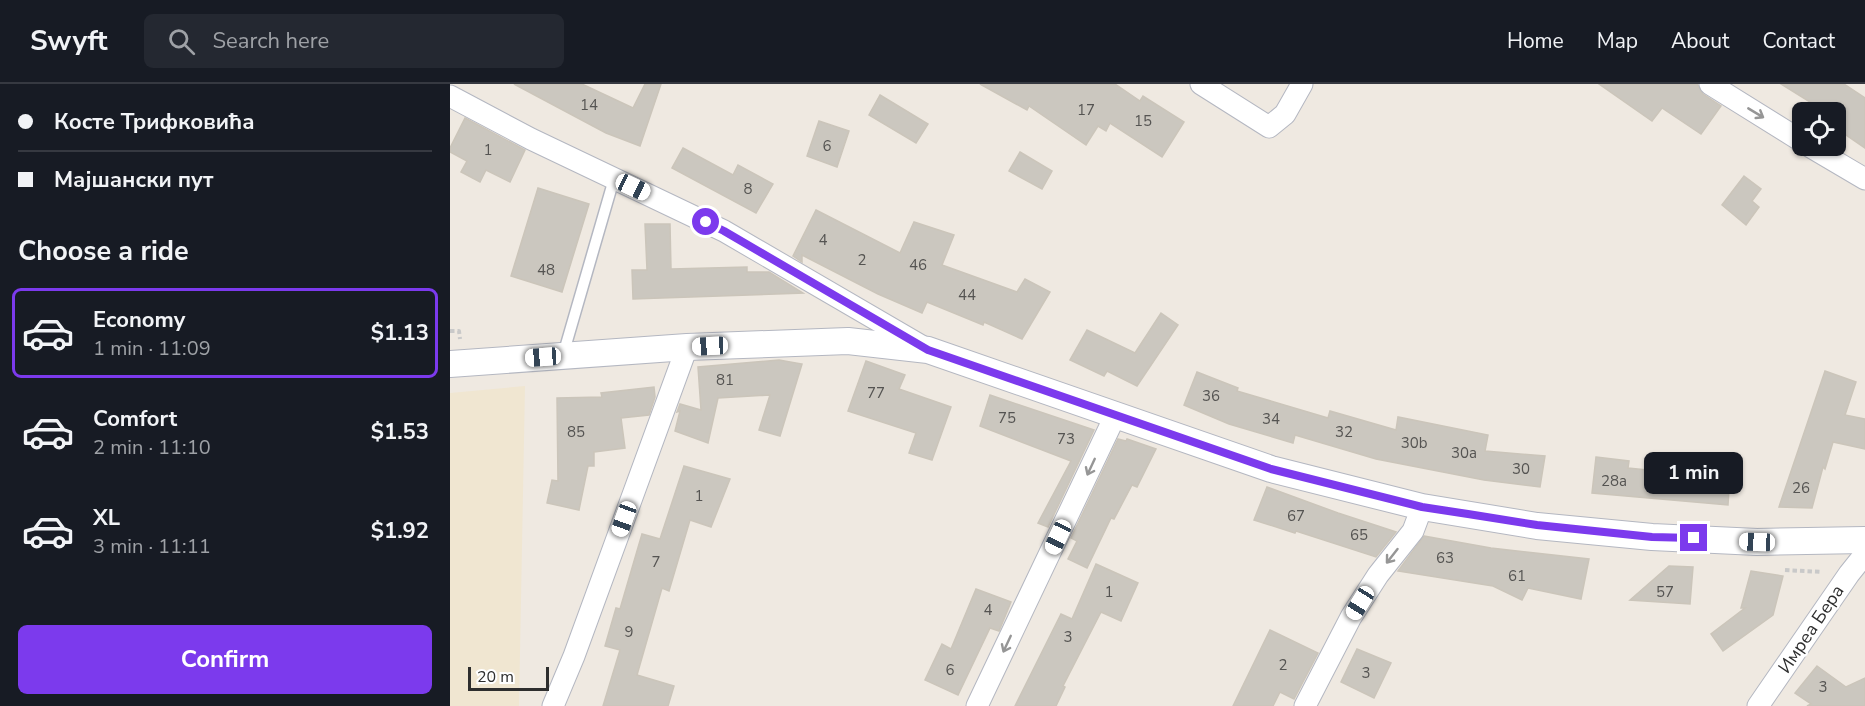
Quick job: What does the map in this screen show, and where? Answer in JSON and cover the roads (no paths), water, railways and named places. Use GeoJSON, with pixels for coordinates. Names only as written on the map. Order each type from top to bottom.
{"type":"FeatureCollection","features":[{"type":"Feature","properties":{"kind":"street"},"geometry":{"type":"LineString","coordinates":[[1201,84],[1269,127],[1285,114],[1302,84]]}},
{"type":"Feature","properties":{"kind":"street"},"geometry":{"type":"LineString","coordinates":[[1710,84],[1792,135]]}},
{"type":"Feature","properties":{"kind":"street"},"geometry":{"type":"LineString","coordinates":[[450,96],[531,139],[724,231],[928,350],[1271,469],[1422,507],[1537,525],[1652,537],[1757,542],[1865,540]]}},
{"type":"Feature","properties":{"kind":"street"},"geometry":{"type":"LineString","coordinates":[[1826,156],[1865,179]]}},
{"type":"Feature","properties":{"kind":"street"},"geometry":{"type":"LineString","coordinates":[[450,364],[687,347],[848,341],[928,350]]}},
{"type":"Feature","properties":{"kind":"street"},"geometry":{"type":"LineString","coordinates":[[553,706],[574,656],[687,347]]}},
{"type":"Feature","properties":{"kind":"street"},"geometry":{"type":"LineString","coordinates":[[977,706],[1116,414]]}},
{"type":"Feature","properties":{"kind":"street"},"geometry":{"type":"LineString","coordinates":[[1305,706],[1351,617],[1378,575],[1413,531],[1422,507]]}},
{"type":"Feature","properties":{"kind":"street","name":"Имреа Бера"},"geometry":{"type":"LineString","coordinates":[[1758,706],[1865,554]]}},
{"type":"Feature","properties":{"kind":"lane"},"geometry":{"type":"LineString","coordinates":[[563,356],[614,179]]}}]}
